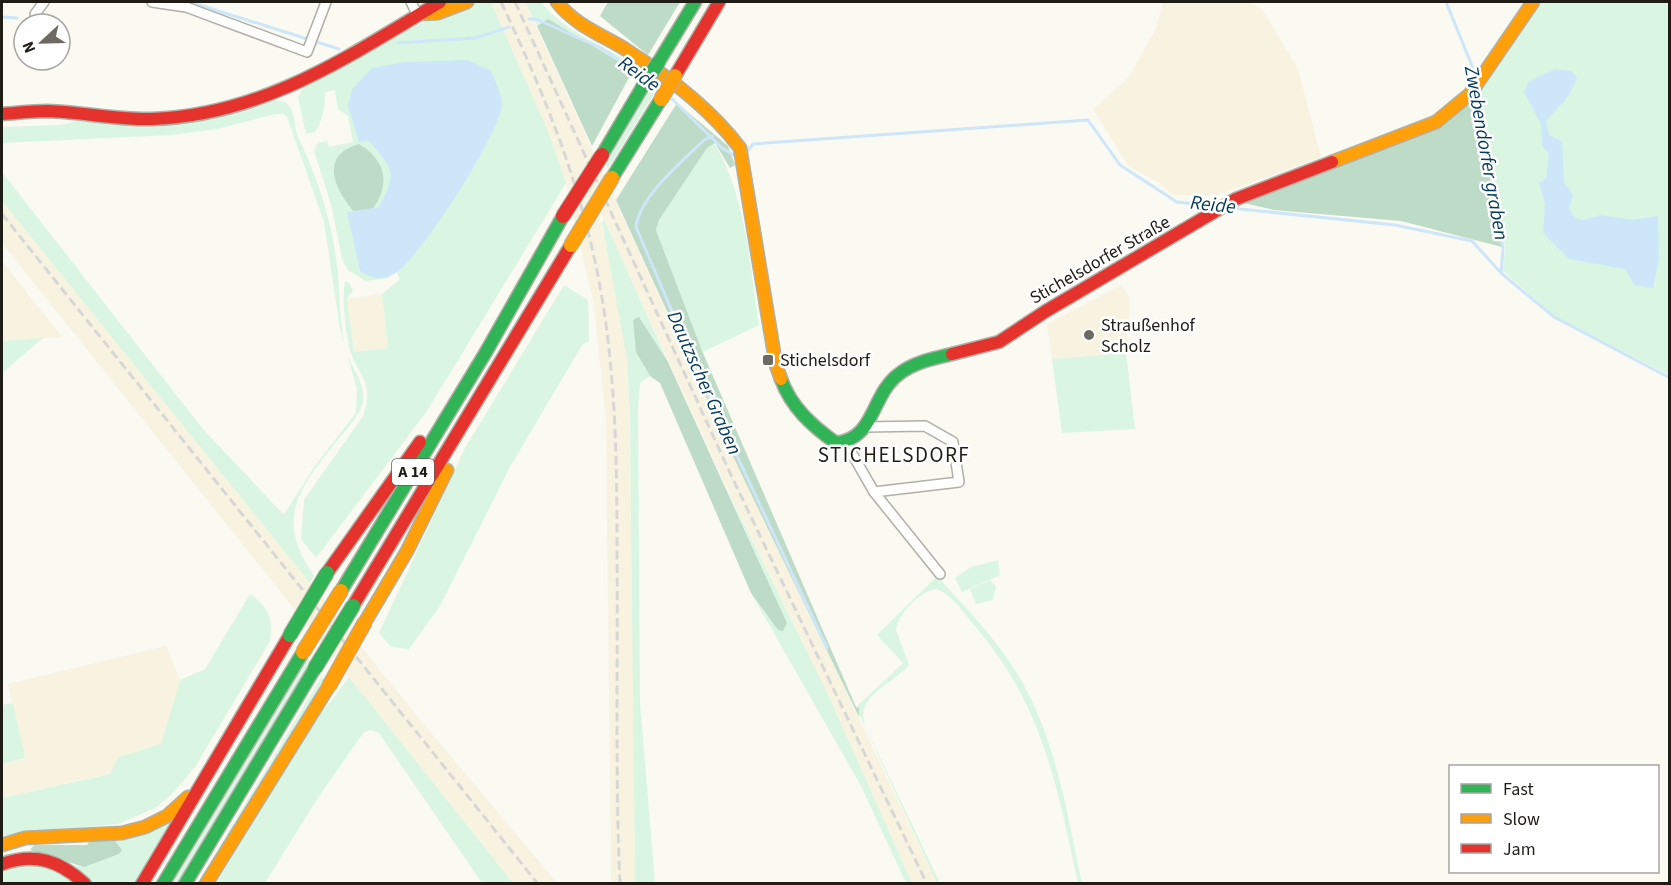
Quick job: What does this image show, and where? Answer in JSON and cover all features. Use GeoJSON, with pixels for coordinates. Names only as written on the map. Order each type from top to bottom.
{"type":"FeatureCollection","features":[{"type":"Feature","properties":{"kind":"main road"},"geometry":{"type":"LineString","coordinates":[[2,114],[46,111],[150,119],[196,115],[232,108],[299,84],[440,2]]}},
{"type":"Feature","properties":{"kind":"main road"},"geometry":{"type":"LineString","coordinates":[[420,15],[438,13],[467,2]]}},
{"type":"Feature","properties":{"kind":"main road"},"geometry":{"type":"LineString","coordinates":[[557,2],[576,22],[635,56],[687,96],[734,139],[740,148],[776,365],[786,393],[812,426],[825,438],[846,443]]}},
{"type":"Feature","properties":{"kind":"main road","name":"A 14"},"geometry":{"type":"LineString","coordinates":[[163,884],[486,352],[563,216],[695,2]]}},
{"type":"Feature","properties":{"kind":"main road","name":"A 14"},"geometry":{"type":"LineString","coordinates":[[185,884],[719,2]]}},
{"type":"Feature","properties":{"kind":"main road","name":"Stichelsdorfer Straße"},"geometry":{"type":"LineString","coordinates":[[846,443],[857,437],[865,427],[883,390],[900,373],[927,360],[999,342],[1046,311],[1231,202],[1423,128],[1453,110],[1470,94],[1483,77],[1510,32],[1533,2]]}},
{"type":"Feature","properties":{"kind":"main road"},"geometry":{"type":"LineString","coordinates":[[142,884],[350,537],[486,352]]}},
{"type":"Feature","properties":{"kind":"main road"},"geometry":{"type":"LineString","coordinates":[[206,884],[329,686],[418,529],[449,466],[471,412]]}},
{"type":"Feature","properties":{"kind":"main road"},"geometry":{"type":"LineString","coordinates":[[2,845],[41,836],[105,836],[132,831],[173,811],[212,769]]}},
{"type":"Feature","properties":{"kind":"main road"},"geometry":{"type":"LineString","coordinates":[[213,884],[232,840]]}},
{"type":"Feature","properties":{"kind":"main road"},"geometry":{"type":"LineString","coordinates":[[2,864],[23,857],[56,860],[85,884]]}},
{"type":"Feature","properties":{"kind":"street"},"geometry":{"type":"LineString","coordinates":[[152,2],[166,2],[186,7],[307,52],[326,2]]}},
{"type":"Feature","properties":{"kind":"street"},"geometry":{"type":"LineString","coordinates":[[411,2],[420,15]]}},
{"type":"Feature","properties":{"kind":"street"},"geometry":{"type":"LineString","coordinates":[[865,427],[925,426],[953,442],[959,482],[874,492]]}},
{"type":"Feature","properties":{"kind":"street"},"geometry":{"type":"LineString","coordinates":[[846,443],[874,492],[940,573]]}},
{"type":"Feature","properties":{"kind":"shaded area"},"geometry":{"type":"Polygon","coordinates":[[[491,2],[525,2],[687,357],[937,883],[912,883],[831,701],[726,486],[597,205],[616,289],[627,359],[633,508],[635,883],[611,883],[606,420],[594,306],[566,183],[548,131],[491,2]]]}},
{"type":"Feature","properties":{"kind":"shaded area"},"geometry":{"type":"Polygon","coordinates":[[[1163,2],[1249,2],[1262,9],[1298,69],[1321,157],[1218,195],[1172,195],[1160,183],[1129,167],[1093,109],[1129,77],[1156,28],[1163,2]]]}},
{"type":"Feature","properties":{"kind":"shaded area"},"geometry":{"type":"Polygon","coordinates":[[[2,201],[418,717],[557,883],[513,883],[2,243],[2,201]]]}},
{"type":"Feature","properties":{"kind":"shaded area"},"geometry":{"type":"Polygon","coordinates":[[[2,261],[62,337],[2,341],[2,261]]]}},
{"type":"Feature","properties":{"kind":"shaded area"},"geometry":{"type":"Polygon","coordinates":[[[1121,285],[1130,299],[1126,353],[1052,359],[1047,324],[1121,285]]]}},
{"type":"Feature","properties":{"kind":"shaded area"},"geometry":{"type":"Polygon","coordinates":[[[382,294],[388,348],[354,352],[347,299],[382,294]]]}},
{"type":"Feature","properties":{"kind":"shaded area"},"geometry":{"type":"Polygon","coordinates":[[[166,646],[180,680],[161,744],[118,757],[111,773],[2,798],[2,764],[25,758],[8,684],[166,646]]]}},
{"type":"Feature","properties":{"kind":"green space"},"geometry":{"type":"Polygon","coordinates":[[[475,2],[491,2],[548,131],[566,183],[427,411],[316,558],[301,539],[304,500],[363,416],[366,404],[364,379],[349,346],[345,322],[345,281],[353,290],[347,299],[354,352],[388,348],[382,294],[400,279],[395,269],[495,123],[378,148],[390,169],[392,192],[388,200],[379,208],[355,213],[389,278],[366,281],[348,270],[342,259],[331,204],[314,151],[318,143],[327,141],[329,147],[353,142],[348,116],[338,109],[335,90],[325,92],[320,122],[315,132],[306,134],[298,97],[304,87],[413,27],[475,2]]]}},
{"type":"Feature","properties":{"kind":"green space"},"geometry":{"type":"Polygon","coordinates":[[[525,2],[541,2],[573,30],[636,66],[633,70],[548,19],[537,26],[525,2]]]}},
{"type":"Feature","properties":{"kind":"green space"},"geometry":{"type":"Polygon","coordinates":[[[608,2],[680,2],[648,55],[600,16],[608,2]]]}},
{"type":"Feature","properties":{"kind":"green space"},"geometry":{"type":"Polygon","coordinates":[[[1542,2],[1669,2],[1669,375],[1555,317],[1503,271],[1505,249],[1480,85],[1542,2]]]}},
{"type":"Feature","properties":{"kind":"green space"},"geometry":{"type":"Polygon","coordinates":[[[548,19],[633,70],[592,146],[537,26],[548,19]]]}},
{"type":"Feature","properties":{"kind":"green space"},"geometry":{"type":"Polygon","coordinates":[[[1477,88],[1502,247],[1401,221],[1274,210],[1244,203],[1262,193],[1400,140],[1477,88]]]}},
{"type":"Feature","properties":{"kind":"green space"},"geometry":{"type":"Polygon","coordinates":[[[648,90],[654,94],[608,168],[604,161],[648,90]]]}},
{"type":"Feature","properties":{"kind":"green space"},"geometry":{"type":"Polygon","coordinates":[[[276,100],[283,101],[291,109],[297,133],[328,216],[335,249],[345,346],[340,329],[324,222],[287,117],[283,114],[217,129],[171,135],[2,143],[2,127],[61,125],[83,120],[135,125],[184,123],[240,112],[276,100]]]}},
{"type":"Feature","properties":{"kind":"green space"},"geometry":{"type":"Polygon","coordinates":[[[677,103],[728,146],[735,165],[730,168],[715,143],[707,148],[659,220],[656,230],[703,353],[856,707],[859,708],[859,717],[740,471],[616,200],[677,103]]]}},
{"type":"Feature","properties":{"kind":"green space"},"geometry":{"type":"Polygon","coordinates":[[[714,143],[734,186],[740,208],[759,325],[703,352],[656,230],[659,220],[707,148],[714,143]]]}},
{"type":"Feature","properties":{"kind":"green space"},"geometry":{"type":"Polygon","coordinates":[[[359,144],[376,158],[383,174],[383,183],[382,192],[371,211],[355,213],[341,194],[334,174],[334,165],[346,149],[359,144]]]}},
{"type":"Feature","properties":{"kind":"green space"},"geometry":{"type":"Polygon","coordinates":[[[2,172],[202,428],[284,515],[314,467],[356,413],[357,389],[347,354],[362,387],[362,407],[304,486],[297,502],[294,518],[295,536],[302,555],[314,576],[310,583],[2,201],[2,172]]]}},
{"type":"Feature","properties":{"kind":"green space"},"geometry":{"type":"Polygon","coordinates":[[[604,219],[668,362],[639,317],[636,352],[650,376],[640,383],[638,410],[640,702],[655,883],[635,883],[630,419],[627,359],[602,223],[604,219]]]}},
{"type":"Feature","properties":{"kind":"green space"},"geometry":{"type":"Polygon","coordinates":[[[564,285],[588,300],[589,341],[582,345],[510,467],[440,606],[409,649],[391,647],[379,633],[465,448],[564,285]]]}},
{"type":"Feature","properties":{"kind":"green space"},"geometry":{"type":"Polygon","coordinates":[[[639,317],[668,362],[787,623],[783,631],[778,630],[751,593],[660,383],[650,376],[636,352],[633,320],[639,317]]]}},
{"type":"Feature","properties":{"kind":"green space"},"geometry":{"type":"Polygon","coordinates":[[[43,338],[2,373],[2,341],[43,338]]]}},
{"type":"Feature","properties":{"kind":"green space"},"geometry":{"type":"Polygon","coordinates":[[[1126,353],[1135,429],[1062,433],[1052,359],[1126,353]]]}},
{"type":"Feature","properties":{"kind":"green space"},"geometry":{"type":"Polygon","coordinates":[[[726,487],[831,701],[912,883],[906,883],[861,786],[751,593],[778,629],[783,630],[787,623],[726,487]]]}},
{"type":"Feature","properties":{"kind":"green space"},"geometry":{"type":"Polygon","coordinates":[[[998,560],[1000,575],[962,592],[955,578],[971,567],[998,560]]]}},
{"type":"Feature","properties":{"kind":"green space"},"geometry":{"type":"Polygon","coordinates":[[[937,576],[998,645],[1018,675],[1038,714],[1047,737],[1067,810],[1082,883],[1078,883],[1054,778],[1044,746],[1016,684],[997,654],[957,605],[937,589],[917,598],[901,617],[896,630],[909,665],[870,698],[863,715],[865,726],[940,883],[937,883],[856,707],[903,663],[877,635],[937,576]]]}},
{"type":"Feature","properties":{"kind":"green space"},"geometry":{"type":"Polygon","coordinates":[[[990,580],[996,586],[993,600],[976,604],[970,589],[990,580]]]}},
{"type":"Feature","properties":{"kind":"green space"},"geometry":{"type":"Polygon","coordinates":[[[250,594],[262,604],[269,614],[270,641],[195,767],[174,792],[155,808],[118,824],[2,836],[2,798],[110,774],[118,757],[161,744],[180,680],[205,669],[250,594]]]}},
{"type":"Feature","properties":{"kind":"green space"},"geometry":{"type":"Polygon","coordinates":[[[306,656],[311,663],[178,883],[170,884],[306,656]]]}},
{"type":"Feature","properties":{"kind":"green space"},"geometry":{"type":"Polygon","coordinates":[[[322,676],[324,680],[203,883],[197,884],[322,676]]]}},
{"type":"Feature","properties":{"kind":"green space"},"geometry":{"type":"Polygon","coordinates":[[[349,677],[513,883],[482,883],[379,733],[371,730],[364,732],[319,796],[265,883],[216,884],[318,710],[327,707],[349,677]]]}},
{"type":"Feature","properties":{"kind":"green space"},"geometry":{"type":"Polygon","coordinates":[[[13,703],[25,758],[2,764],[2,705],[13,703]]]}},
{"type":"Feature","properties":{"kind":"green space"},"geometry":{"type":"Polygon","coordinates":[[[179,812],[136,883],[89,883],[71,865],[84,867],[113,838],[179,812]]]}},
{"type":"Feature","properties":{"kind":"green space"},"geometry":{"type":"Polygon","coordinates":[[[113,838],[122,850],[119,854],[84,867],[30,850],[34,845],[87,845],[90,840],[113,838]]]}},
{"type":"Feature","properties":{"kind":"green space"},"geometry":{"type":"Polygon","coordinates":[[[49,865],[79,884],[2,884],[2,869],[7,866],[49,865]]]}},
{"type":"Feature","properties":{"kind":"water"},"geometry":{"type":"Polygon","coordinates":[[[468,60],[491,71],[502,102],[497,121],[487,143],[437,225],[403,267],[386,277],[378,278],[367,275],[360,271],[347,212],[379,207],[391,178],[388,165],[369,141],[359,142],[348,106],[352,89],[372,68],[405,62],[468,60]]]}},
{"type":"Feature","properties":{"kind":"water"},"geometry":{"type":"Polygon","coordinates":[[[1555,69],[1571,71],[1577,78],[1568,96],[1546,121],[1549,135],[1562,141],[1564,182],[1573,195],[1569,208],[1575,218],[1583,220],[1600,215],[1633,220],[1658,216],[1659,259],[1653,288],[1634,285],[1625,269],[1569,259],[1543,233],[1545,203],[1539,183],[1546,179],[1549,154],[1542,146],[1541,124],[1524,92],[1528,82],[1555,69]]]}},
{"type":"Feature","properties":{"kind":"waterway","name":"Reide"},"geometry":{"type":"LineString","coordinates":[[190,2],[339,49]]}},
{"type":"Feature","properties":{"kind":"waterway","name":"Zwebendorfer graben"},"geometry":{"type":"LineString","coordinates":[[1446,2],[1477,78]]}},
{"type":"Feature","properties":{"kind":"waterway"},"geometry":{"type":"LineString","coordinates":[[2,17],[12,18]]}},
{"type":"Feature","properties":{"kind":"waterway","name":"Reide"},"geometry":{"type":"LineString","coordinates":[[529,19],[536,19],[601,48],[644,77]]}},
{"type":"Feature","properties":{"kind":"waterway","name":"Reide"},"geometry":{"type":"LineString","coordinates":[[398,43],[475,38],[509,27]]}},
{"type":"Feature","properties":{"kind":"waterway","name":"Zwebendorfer graben"},"geometry":{"type":"LineString","coordinates":[[1479,90],[1503,249],[1501,273]]}},
{"type":"Feature","properties":{"kind":"waterway","name":"Reide"},"geometry":{"type":"LineString","coordinates":[[668,95],[722,148],[734,155]]}},
{"type":"Feature","properties":{"kind":"waterway","name":"Reide"},"geometry":{"type":"LineString","coordinates":[[747,152],[753,144],[1088,120],[1120,165],[1177,202],[1215,206]]}},
{"type":"Feature","properties":{"kind":"waterway","name":"Dautzscher Graben"},"geometry":{"type":"LineString","coordinates":[[713,136],[704,140],[663,180],[645,204],[636,227],[702,381],[827,648]]}},
{"type":"Feature","properties":{"kind":"waterway","name":"Reide"},"geometry":{"type":"LineString","coordinates":[[1230,208],[1395,225],[1472,241],[1501,273],[1554,317],[1670,378]]}},
{"type":"Feature","properties":{"kind":"railway"},"geometry":{"type":"LineString","coordinates":[[501,2],[533,72],[561,143],[584,216],[606,324],[613,389],[616,455],[617,760],[620,884]]}},
{"type":"Feature","properties":{"kind":"railway"},"geometry":{"type":"LineString","coordinates":[[515,2],[730,473],[927,884]]}},
{"type":"Feature","properties":{"kind":"railway"},"geometry":{"type":"LineString","coordinates":[[2,214],[538,884]]}},
{"type":"Feature","properties":{"kind":"traffic: fast"},"geometry":{"type":"LineString","coordinates":[[658,63],[695,2]]}},
{"type":"Feature","properties":{"kind":"traffic: fast"},"geometry":{"type":"LineString","coordinates":[[643,86],[658,63]]}},
{"type":"Feature","properties":{"kind":"traffic: fast"},"geometry":{"type":"LineString","coordinates":[[602,155],[643,86]]}},
{"type":"Feature","properties":{"kind":"traffic: fast"},"geometry":{"type":"LineString","coordinates":[[612,178],[661,99]]}},
{"type":"Feature","properties":{"kind":"traffic: fast"},"geometry":{"type":"LineString","coordinates":[[341,591],[486,352],[563,216]]}},
{"type":"Feature","properties":{"kind":"traffic: fast"},"geometry":{"type":"LineString","coordinates":[[781,379],[796,407],[836,443],[849,440],[859,433],[866,425],[883,393],[899,374],[918,363],[952,354]]}},
{"type":"Feature","properties":{"kind":"traffic: fast"},"geometry":{"type":"LineString","coordinates":[[290,635],[327,573]]}},
{"type":"Feature","properties":{"kind":"traffic: fast"},"geometry":{"type":"LineString","coordinates":[[315,668],[353,606]]}},
{"type":"Feature","properties":{"kind":"traffic: fast"},"geometry":{"type":"LineString","coordinates":[[163,884],[303,652]]}},
{"type":"Feature","properties":{"kind":"traffic: fast"},"geometry":{"type":"LineString","coordinates":[[185,884],[315,668]]}},
{"type":"Feature","properties":{"kind":"traffic: slow"},"geometry":{"type":"LineString","coordinates":[[422,14],[438,13],[467,2]]}},
{"type":"Feature","properties":{"kind":"traffic: slow"},"geometry":{"type":"LineString","coordinates":[[557,2],[580,23],[625,49],[687,93],[715,119],[740,148],[776,365],[781,379]]}},
{"type":"Feature","properties":{"kind":"traffic: slow"},"geometry":{"type":"LineString","coordinates":[[1332,162],[1436,122],[1470,94],[1533,2]]}},
{"type":"Feature","properties":{"kind":"traffic: slow"},"geometry":{"type":"LineString","coordinates":[[661,99],[675,76]]}},
{"type":"Feature","properties":{"kind":"traffic: slow"},"geometry":{"type":"LineString","coordinates":[[571,245],[612,178]]}},
{"type":"Feature","properties":{"kind":"traffic: slow"},"geometry":{"type":"LineString","coordinates":[[365,622],[407,551],[447,470]]}},
{"type":"Feature","properties":{"kind":"traffic: slow"},"geometry":{"type":"LineString","coordinates":[[303,652],[341,591]]}},
{"type":"Feature","properties":{"kind":"traffic: slow"},"geometry":{"type":"LineString","coordinates":[[329,686],[365,622]]}},
{"type":"Feature","properties":{"kind":"traffic: slow"},"geometry":{"type":"LineString","coordinates":[[206,884],[329,686]]}},
{"type":"Feature","properties":{"kind":"traffic: slow"},"geometry":{"type":"LineString","coordinates":[[2,845],[25,838],[122,833],[145,827],[167,816],[188,797]]}},
{"type":"Feature","properties":{"kind":"traffic: jam"},"geometry":{"type":"LineString","coordinates":[[2,114],[48,111],[152,119],[193,115],[231,107],[303,80],[372,43],[440,2]]}},
{"type":"Feature","properties":{"kind":"traffic: jam"},"geometry":{"type":"LineString","coordinates":[[675,76],[719,2]]}},
{"type":"Feature","properties":{"kind":"traffic: jam"},"geometry":{"type":"LineString","coordinates":[[563,216],[602,155]]}},
{"type":"Feature","properties":{"kind":"traffic: jam"},"geometry":{"type":"LineString","coordinates":[[952,354],[999,342],[1046,311],[1236,199],[1332,162]]}},
{"type":"Feature","properties":{"kind":"traffic: jam"},"geometry":{"type":"LineString","coordinates":[[353,606],[571,245]]}},
{"type":"Feature","properties":{"kind":"traffic: jam"},"geometry":{"type":"LineString","coordinates":[[327,573],[420,442]]}},
{"type":"Feature","properties":{"kind":"traffic: jam"},"geometry":{"type":"LineString","coordinates":[[142,884],[290,635]]}},
{"type":"Feature","properties":{"kind":"traffic: jam"},"geometry":{"type":"LineString","coordinates":[[2,864],[25,859],[46,861],[66,869],[85,884]]}},
{"type":"Feature","properties":{"kind":"place","name":"Straußenhof Scholz"},"geometry":{"type":"Point","coordinates":[1089,335]}},
{"type":"Feature","properties":{"kind":"place","name":"Stichelsdorf"},"geometry":{"type":"Point","coordinates":[768,360]}},
{"type":"Feature","properties":{"kind":"district","name":"STICHELSDORF"},"geometry":{"type":"Point","coordinates":[894,455]}}]}
